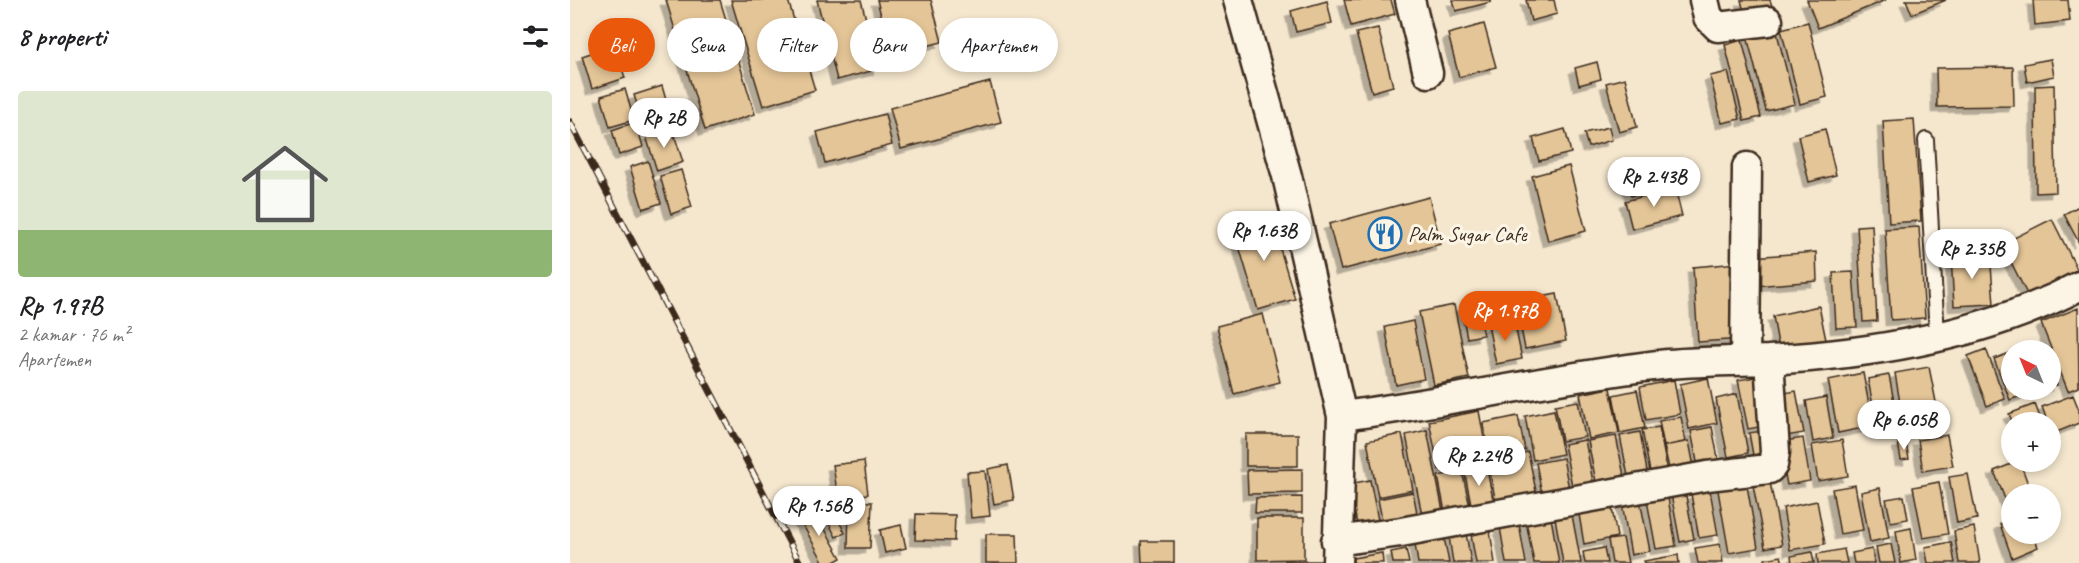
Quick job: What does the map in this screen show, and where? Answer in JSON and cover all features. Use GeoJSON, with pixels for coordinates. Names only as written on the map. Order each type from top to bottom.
{"type":"FeatureCollection","features":[{"type":"Feature","properties":{"kind":"street"},"geometry":{"type":"LineString","coordinates":[[1238,0],[1287,176],[1342,416],[1336,552],[1401,532],[1707,476],[1769,469],[1773,465],[1775,452],[1757,360],[1747,167]]}},
{"type":"Feature","properties":{"kind":"street"},"geometry":{"type":"LineString","coordinates":[[1410,0],[1428,73]]}},
{"type":"Feature","properties":{"kind":"street"},"geometry":{"type":"LineString","coordinates":[[1704,0],[1708,16],[1718,27],[1768,21]]}},
{"type":"Feature","properties":{"kind":"street"},"geometry":{"type":"LineString","coordinates":[[1342,416],[1412,407],[1610,372],[1670,364],[1829,355],[1937,336],[1990,324],[2079,286]]}},
{"type":"Feature","properties":{"kind":"lane"},"geometry":{"type":"LineString","coordinates":[[1926,140],[1937,336]]}},
{"type":"Feature","properties":{"kind":"building"},"geometry":{"type":"Polygon","coordinates":[[[666,0],[720,0],[726,18],[671,18],[666,0]]]}},
{"type":"Feature","properties":{"kind":"building"},"geometry":{"type":"Polygon","coordinates":[[[731,0],[788,0],[793,18],[757,18],[757,72],[810,72],[815,90],[763,106],[745,46],[745,18],[736,18],[731,0]]]}},
{"type":"Feature","properties":{"kind":"building"},"geometry":{"type":"Polygon","coordinates":[[[817,0],[861,0],[866,18],[850,18],[850,72],[868,72],[837,80],[835,72],[838,72],[838,18],[822,18],[817,0]]]}},
{"type":"Feature","properties":{"kind":"building"},"geometry":{"type":"Polygon","coordinates":[[[877,0],[931,0],[939,31],[939,43],[927,46],[927,18],[882,18],[877,0]]]}},
{"type":"Feature","properties":{"kind":"building"},"geometry":{"type":"Polygon","coordinates":[[[1344,0],[1391,0],[1395,14],[1351,26],[1344,0]]]}},
{"type":"Feature","properties":{"kind":"building"},"geometry":{"type":"Polygon","coordinates":[[[1453,0],[1490,0],[1491,2],[1456,11],[1453,0]]]}},
{"type":"Feature","properties":{"kind":"building"},"geometry":{"type":"Polygon","coordinates":[[[1526,0],[1554,0],[1557,14],[1531,21],[1526,0]]]}},
{"type":"Feature","properties":{"kind":"building"},"geometry":{"type":"Polygon","coordinates":[[[1741,0],[1770,0],[1773,9],[1745,16],[1741,0]]]}},
{"type":"Feature","properties":{"kind":"building"},"geometry":{"type":"Polygon","coordinates":[[[1807,0],[1886,0],[1818,28],[1807,0]]]}},
{"type":"Feature","properties":{"kind":"building"},"geometry":{"type":"Polygon","coordinates":[[[1906,0],[1946,0],[1912,14],[1906,0]]]}},
{"type":"Feature","properties":{"kind":"building"},"geometry":{"type":"Polygon","coordinates":[[[2033,0],[2068,0],[2070,21],[2035,25],[2033,0]]]}},
{"type":"Feature","properties":{"kind":"building"},"geometry":{"type":"Polygon","coordinates":[[[1327,1],[1332,23],[1296,32],[1291,11],[1327,1]]]}},
{"type":"Feature","properties":{"kind":"building"},"geometry":{"type":"Polygon","coordinates":[[[1808,22],[1827,97],[1800,104],[1781,29],[1808,22]]]}},
{"type":"Feature","properties":{"kind":"building"},"geometry":{"type":"Polygon","coordinates":[[[1484,24],[1496,67],[1459,77],[1448,34],[1484,24]]]}},
{"type":"Feature","properties":{"kind":"building"},"geometry":{"type":"Polygon","coordinates":[[[1378,28],[1393,86],[1372,92],[1356,33],[1378,28]]]}},
{"type":"Feature","properties":{"kind":"building"},"geometry":{"type":"Polygon","coordinates":[[[1776,29],[1795,104],[1766,111],[1747,36],[1776,29]]]}},
{"type":"Feature","properties":{"kind":"building"},"geometry":{"type":"Polygon","coordinates":[[[1742,40],[1761,117],[1744,121],[1725,45],[1742,40]]]}},
{"type":"Feature","properties":{"kind":"building"},"geometry":{"type":"Polygon","coordinates":[[[588,54],[588,72],[623,72],[625,78],[592,89],[582,56],[588,54]]]}},
{"type":"Feature","properties":{"kind":"building"},"geometry":{"type":"Polygon","coordinates":[[[2051,59],[2054,76],[2027,82],[2024,64],[2051,59]]]}},
{"type":"Feature","properties":{"kind":"building"},"geometry":{"type":"Polygon","coordinates":[[[1597,62],[1601,79],[1579,85],[1575,68],[1597,62]]]}},
{"type":"Feature","properties":{"kind":"building"},"geometry":{"type":"Polygon","coordinates":[[[2013,67],[2014,106],[1937,107],[1936,68],[2013,67]]]}},
{"type":"Feature","properties":{"kind":"building"},"geometry":{"type":"Polygon","coordinates":[[[688,72],[742,72],[755,114],[705,130],[688,72]]]}},
{"type":"Feature","properties":{"kind":"building"},"geometry":{"type":"Polygon","coordinates":[[[1728,72],[1740,119],[1722,123],[1710,76],[1728,72]]]}},
{"type":"Feature","properties":{"kind":"building"},"geometry":{"type":"Polygon","coordinates":[[[1625,78],[1637,127],[1619,132],[1606,83],[1625,78]]]}},
{"type":"Feature","properties":{"kind":"building"},"geometry":{"type":"Polygon","coordinates":[[[990,82],[1001,122],[901,149],[890,108],[990,82]]]}},
{"type":"Feature","properties":{"kind":"building"},"geometry":{"type":"Polygon","coordinates":[[[2054,85],[2056,192],[2036,193],[2035,86],[2054,85]]]}},
{"type":"Feature","properties":{"kind":"building"},"geometry":{"type":"Polygon","coordinates":[[[662,86],[672,121],[645,130],[634,95],[662,86]]]}},
{"type":"Feature","properties":{"kind":"building"},"geometry":{"type":"Polygon","coordinates":[[[625,89],[634,120],[610,127],[601,96],[625,89]]]}},
{"type":"Feature","properties":{"kind":"building"},"geometry":{"type":"Polygon","coordinates":[[[885,114],[892,145],[825,163],[817,132],[885,114]]]}},
{"type":"Feature","properties":{"kind":"building"},"geometry":{"type":"Polygon","coordinates":[[[1914,119],[1921,221],[1889,223],[1883,121],[1914,119]]]}},
{"type":"Feature","properties":{"kind":"building"},"geometry":{"type":"Polygon","coordinates":[[[636,122],[643,147],[619,155],[612,130],[636,122]]]}},
{"type":"Feature","properties":{"kind":"building"},"geometry":{"type":"Polygon","coordinates":[[[1609,127],[1612,140],[1588,147],[1584,133],[1609,127]]]}},
{"type":"Feature","properties":{"kind":"building"},"geometry":{"type":"Polygon","coordinates":[[[672,128],[683,162],[657,171],[646,136],[672,128]]]}},
{"type":"Feature","properties":{"kind":"building"},"geometry":{"type":"Polygon","coordinates":[[[1565,129],[1571,153],[1539,161],[1533,138],[1565,129]]]}},
{"type":"Feature","properties":{"kind":"building"},"geometry":{"type":"Polygon","coordinates":[[[1825,129],[1836,175],[1809,182],[1798,136],[1825,129]]]}},
{"type":"Feature","properties":{"kind":"building"},"geometry":{"type":"Polygon","coordinates":[[[648,161],[661,203],[643,209],[630,167],[648,161]]]}},
{"type":"Feature","properties":{"kind":"building"},"geometry":{"type":"Polygon","coordinates":[[[1569,166],[1586,231],[1548,241],[1532,176],[1569,166]]]}},
{"type":"Feature","properties":{"kind":"building"},"geometry":{"type":"Polygon","coordinates":[[[1668,168],[1672,185],[1631,196],[1627,179],[1668,168]]]}},
{"type":"Feature","properties":{"kind":"building"},"geometry":{"type":"Polygon","coordinates":[[[681,170],[692,207],[671,214],[660,176],[681,170]]]}},
{"type":"Feature","properties":{"kind":"building"},"geometry":{"type":"Polygon","coordinates":[[[1675,188],[1682,216],[1632,229],[1625,201],[1675,188]]]}},
{"type":"Feature","properties":{"kind":"building","name":"Palm Sugar Cafe"},"geometry":{"type":"Polygon","coordinates":[[[1429,197],[1441,244],[1341,270],[1329,224],[1429,197]]]}},
{"type":"Feature","properties":{"kind":"building"},"geometry":{"type":"Polygon","coordinates":[[[2079,206],[2079,243],[2064,214],[2079,206]]]}},
{"type":"Feature","properties":{"kind":"building"},"geometry":{"type":"Polygon","coordinates":[[[1270,215],[1295,299],[1258,310],[1233,226],[1270,215]]]}},
{"type":"Feature","properties":{"kind":"building"},"geometry":{"type":"Polygon","coordinates":[[[2052,219],[2079,273],[2029,298],[2002,244],[2052,219]]]}},
{"type":"Feature","properties":{"kind":"building"},"geometry":{"type":"Polygon","coordinates":[[[1872,225],[1877,321],[1863,322],[1857,226],[1872,225]]]}},
{"type":"Feature","properties":{"kind":"building"},"geometry":{"type":"Polygon","coordinates":[[[1919,227],[1925,318],[1891,320],[1885,229],[1919,227]]]}},
{"type":"Feature","properties":{"kind":"building"},"geometry":{"type":"Polygon","coordinates":[[[1816,252],[1817,281],[1755,286],[1752,257],[1816,252]]]}},
{"type":"Feature","properties":{"kind":"building"},"geometry":{"type":"Polygon","coordinates":[[[1990,253],[1994,304],[1954,306],[1951,256],[1990,253]]]}},
{"type":"Feature","properties":{"kind":"building"},"geometry":{"type":"Polygon","coordinates":[[[1738,263],[1743,339],[1698,342],[1693,267],[1738,263]]]}},
{"type":"Feature","properties":{"kind":"building"},"geometry":{"type":"Polygon","coordinates":[[[1853,272],[1857,327],[1836,328],[1833,273],[1853,272]]]}},
{"type":"Feature","properties":{"kind":"building"},"geometry":{"type":"Polygon","coordinates":[[[1557,294],[1566,341],[1525,349],[1516,302],[1557,294]]]}},
{"type":"Feature","properties":{"kind":"building"},"geometry":{"type":"Polygon","coordinates":[[[1476,303],[1483,335],[1467,338],[1461,306],[1476,303]]]}},
{"type":"Feature","properties":{"kind":"building"},"geometry":{"type":"Polygon","coordinates":[[[1454,305],[1469,378],[1434,385],[1419,312],[1454,305]]]}},
{"type":"Feature","properties":{"kind":"building"},"geometry":{"type":"Polygon","coordinates":[[[1819,306],[1826,340],[1779,350],[1773,316],[1819,306]]]}},
{"type":"Feature","properties":{"kind":"building"},"geometry":{"type":"Polygon","coordinates":[[[2078,308],[2079,387],[2068,391],[2061,373],[2061,340],[2048,340],[2041,323],[2078,308]]]}},
{"type":"Feature","properties":{"kind":"building"},"geometry":{"type":"Polygon","coordinates":[[[1263,314],[1280,382],[1234,394],[1217,326],[1263,314]]]}},
{"type":"Feature","properties":{"kind":"building"},"geometry":{"type":"Polygon","coordinates":[[[1514,320],[1522,359],[1496,364],[1488,325],[1514,320]]]}},
{"type":"Feature","properties":{"kind":"building"},"geometry":{"type":"Polygon","coordinates":[[[1413,321],[1424,379],[1396,385],[1385,327],[1413,321]]]}},
{"type":"Feature","properties":{"kind":"building"},"geometry":{"type":"Polygon","coordinates":[[[1986,349],[2001,388],[2002,400],[1987,406],[1968,356],[1986,349]]]}},
{"type":"Feature","properties":{"kind":"building"},"geometry":{"type":"Polygon","coordinates":[[[2001,356],[2001,377],[1994,359],[2001,356]]]}},
{"type":"Feature","properties":{"kind":"building"},"geometry":{"type":"Polygon","coordinates":[[[1929,367],[1936,402],[1901,409],[1895,373],[1929,367]]]}},
{"type":"Feature","properties":{"kind":"building"},"geometry":{"type":"Polygon","coordinates":[[[1863,373],[1873,426],[1838,433],[1828,380],[1863,373]]]}},
{"type":"Feature","properties":{"kind":"building"},"geometry":{"type":"Polygon","coordinates":[[[1889,375],[1899,429],[1878,433],[1868,379],[1889,375]]]}},
{"type":"Feature","properties":{"kind":"building"},"geometry":{"type":"Polygon","coordinates":[[[1761,376],[1771,425],[1748,429],[1738,380],[1761,376]]]}},
{"type":"Feature","properties":{"kind":"building"},"geometry":{"type":"Polygon","coordinates":[[[1708,378],[1717,423],[1689,429],[1680,384],[1708,378]]]}},
{"type":"Feature","properties":{"kind":"building"},"geometry":{"type":"Polygon","coordinates":[[[1674,380],[1680,414],[1646,420],[1640,387],[1674,380]]]}},
{"type":"Feature","properties":{"kind":"building"},"geometry":{"type":"Polygon","coordinates":[[[1610,388],[1619,433],[1589,439],[1580,394],[1610,388]]]}},
{"type":"Feature","properties":{"kind":"building"},"geometry":{"type":"Polygon","coordinates":[[[1637,390],[1645,428],[1620,433],[1613,395],[1637,390]]]}},
{"type":"Feature","properties":{"kind":"building"},"geometry":{"type":"Polygon","coordinates":[[[1796,391],[1804,433],[1786,436],[1778,394],[1796,391]]]}},
{"type":"Feature","properties":{"kind":"building"},"geometry":{"type":"Polygon","coordinates":[[[1737,394],[1748,453],[1728,457],[1716,399],[1737,394]]]}},
{"type":"Feature","properties":{"kind":"building"},"geometry":{"type":"Polygon","coordinates":[[[2073,395],[2079,410],[2079,423],[2061,430],[2061,412],[2044,412],[2042,407],[2073,395]]]}},
{"type":"Feature","properties":{"kind":"building"},"geometry":{"type":"Polygon","coordinates":[[[1826,397],[1833,438],[1813,442],[1806,401],[1826,397]]]}},
{"type":"Feature","properties":{"kind":"building"},"geometry":{"type":"Polygon","coordinates":[[[1578,401],[1585,437],[1562,441],[1555,405],[1578,401]]]}},
{"type":"Feature","properties":{"kind":"building"},"geometry":{"type":"Polygon","coordinates":[[[2035,404],[2038,412],[2014,412],[2035,404]]]}},
{"type":"Feature","properties":{"kind":"building"},"geometry":{"type":"Polygon","coordinates":[[[1554,410],[1563,454],[1533,460],[1525,416],[1554,410]]]}},
{"type":"Feature","properties":{"kind":"building"},"geometry":{"type":"Polygon","coordinates":[[[1479,411],[1488,459],[1439,469],[1429,421],[1479,411]]]}},
{"type":"Feature","properties":{"kind":"building"},"geometry":{"type":"Polygon","coordinates":[[[1518,416],[1525,450],[1490,457],[1483,423],[1518,416]]]}},
{"type":"Feature","properties":{"kind":"building"},"geometry":{"type":"Polygon","coordinates":[[[1681,417],[1686,442],[1664,446],[1659,421],[1681,417]]]}},
{"type":"Feature","properties":{"kind":"building"},"geometry":{"type":"Polygon","coordinates":[[[1659,427],[1668,474],[1651,477],[1642,430],[1659,427]]]}},
{"type":"Feature","properties":{"kind":"building"},"geometry":{"type":"Polygon","coordinates":[[[1712,427],[1719,463],[1698,467],[1691,431],[1712,427]]]}},
{"type":"Feature","properties":{"kind":"building"},"geometry":{"type":"Polygon","coordinates":[[[1427,430],[1443,511],[1422,515],[1406,435],[1427,430]]]}},
{"type":"Feature","properties":{"kind":"building"},"geometry":{"type":"Polygon","coordinates":[[[1768,430],[1772,451],[1753,455],[1749,433],[1768,430]]]}},
{"type":"Feature","properties":{"kind":"building"},"geometry":{"type":"Polygon","coordinates":[[[1640,432],[1648,477],[1629,481],[1620,436],[1640,432]]]}},
{"type":"Feature","properties":{"kind":"building"},"geometry":{"type":"Polygon","coordinates":[[[1246,434],[1298,434],[1298,466],[1246,466],[1246,434]]]}},
{"type":"Feature","properties":{"kind":"building"},"geometry":{"type":"Polygon","coordinates":[[[1402,434],[1413,490],[1378,497],[1367,441],[1402,434]]]}},
{"type":"Feature","properties":{"kind":"building"},"geometry":{"type":"Polygon","coordinates":[[[1947,435],[1953,466],[1923,471],[1918,440],[1947,435]]]}},
{"type":"Feature","properties":{"kind":"building"},"geometry":{"type":"Polygon","coordinates":[[[1616,436],[1625,481],[1597,487],[1588,441],[1616,436]]]}},
{"type":"Feature","properties":{"kind":"building"},"geometry":{"type":"Polygon","coordinates":[[[1803,438],[1810,481],[1787,485],[1779,442],[1803,438]]]}},
{"type":"Feature","properties":{"kind":"building"},"geometry":{"type":"Polygon","coordinates":[[[1585,440],[1594,487],[1573,491],[1564,444],[1585,440]]]}},
{"type":"Feature","properties":{"kind":"building"},"geometry":{"type":"Polygon","coordinates":[[[1842,440],[1848,476],[1818,481],[1812,445],[1842,440]]]}},
{"type":"Feature","properties":{"kind":"building"},"geometry":{"type":"Polygon","coordinates":[[[1689,441],[1695,472],[1671,477],[1664,446],[1689,441]]]}},
{"type":"Feature","properties":{"kind":"building"},"geometry":{"type":"Polygon","coordinates":[[[1906,442],[1909,459],[1901,460],[1898,443],[1906,442]]]}},
{"type":"Feature","properties":{"kind":"building"},"geometry":{"type":"Polygon","coordinates":[[[1528,452],[1537,496],[1496,504],[1488,461],[1528,452]]]}},
{"type":"Feature","properties":{"kind":"building"},"geometry":{"type":"Polygon","coordinates":[[[1563,458],[1569,489],[1542,494],[1536,463],[1563,458]]]}},
{"type":"Feature","properties":{"kind":"building"},"geometry":{"type":"Polygon","coordinates":[[[864,461],[868,494],[838,498],[833,465],[864,461]]]}},
{"type":"Feature","properties":{"kind":"building"},"geometry":{"type":"Polygon","coordinates":[[[1008,465],[1014,500],[994,504],[988,469],[1008,465]]]}},
{"type":"Feature","properties":{"kind":"building"},"geometry":{"type":"Polygon","coordinates":[[[1486,465],[1494,504],[1472,509],[1464,469],[1486,465]]]}},
{"type":"Feature","properties":{"kind":"building"},"geometry":{"type":"Polygon","coordinates":[[[2001,468],[2001,472],[2024,472],[2028,484],[2001,484],[2001,489],[1994,471],[2001,468]]]}},
{"type":"Feature","properties":{"kind":"building"},"geometry":{"type":"Polygon","coordinates":[[[1302,469],[1302,493],[1248,494],[1247,470],[1302,469]]]}},
{"type":"Feature","properties":{"kind":"building"},"geometry":{"type":"Polygon","coordinates":[[[985,471],[990,516],[971,518],[967,472],[985,471]]]}},
{"type":"Feature","properties":{"kind":"building"},"geometry":{"type":"Polygon","coordinates":[[[1462,471],[1470,507],[1445,512],[1438,476],[1462,471]]]}},
{"type":"Feature","properties":{"kind":"building"},"geometry":{"type":"Polygon","coordinates":[[[1968,474],[1977,519],[1957,523],[1949,477],[1968,474]]]}},
{"type":"Feature","properties":{"kind":"building"},"geometry":{"type":"Polygon","coordinates":[[[1370,480],[1379,525],[1358,529],[1349,484],[1370,480]]]}},
{"type":"Feature","properties":{"kind":"building"},"geometry":{"type":"Polygon","coordinates":[[[1746,480],[1758,548],[1729,553],[1717,485],[1746,480]]]}},
{"type":"Feature","properties":{"kind":"building"},"geometry":{"type":"Polygon","coordinates":[[[1770,482],[1782,545],[1765,548],[1753,485],[1770,482]]]}},
{"type":"Feature","properties":{"kind":"building"},"geometry":{"type":"Polygon","coordinates":[[[1939,482],[1948,534],[1923,538],[1913,487],[1939,482]]]}},
{"type":"Feature","properties":{"kind":"building"},"geometry":{"type":"Polygon","coordinates":[[[1855,485],[1863,530],[1840,534],[1832,489],[1855,485]]]}},
{"type":"Feature","properties":{"kind":"building"},"geometry":{"type":"Polygon","coordinates":[[[1880,488],[1889,538],[1870,542],[1861,492],[1880,488]]]}},
{"type":"Feature","properties":{"kind":"building"},"geometry":{"type":"Polygon","coordinates":[[[1710,490],[1718,535],[1699,538],[1691,494],[1710,490]]]}},
{"type":"Feature","properties":{"kind":"building"},"geometry":{"type":"Polygon","coordinates":[[[1685,491],[1694,539],[1680,542],[1671,494],[1685,491]]]}},
{"type":"Feature","properties":{"kind":"building"},"geometry":{"type":"Polygon","coordinates":[[[1413,492],[1418,518],[1383,525],[1378,499],[1413,492]]]}},
{"type":"Feature","properties":{"kind":"building"},"geometry":{"type":"Polygon","coordinates":[[[1667,492],[1676,546],[1656,549],[1646,495],[1667,492]]]}},
{"type":"Feature","properties":{"kind":"building"},"geometry":{"type":"Polygon","coordinates":[[[1904,496],[1908,519],[1891,522],[1886,499],[1904,496]]]}},
{"type":"Feature","properties":{"kind":"building"},"geometry":{"type":"Polygon","coordinates":[[[1302,497],[1302,513],[1255,513],[1256,498],[1302,497]]]}},
{"type":"Feature","properties":{"kind":"building"},"geometry":{"type":"Polygon","coordinates":[[[1610,497],[1617,537],[1584,544],[1577,503],[1610,497]]]}},
{"type":"Feature","properties":{"kind":"building"},"geometry":{"type":"Polygon","coordinates":[[[1640,500],[1650,551],[1631,555],[1622,503],[1640,500]]]}},
{"type":"Feature","properties":{"kind":"building"},"geometry":{"type":"Polygon","coordinates":[[[849,501],[872,502],[870,548],[848,548],[849,501]]]}},
{"type":"Feature","properties":{"kind":"building"},"geometry":{"type":"Polygon","coordinates":[[[1817,501],[1825,544],[1790,550],[1783,508],[1817,501]]]}},
{"type":"Feature","properties":{"kind":"building"},"geometry":{"type":"Polygon","coordinates":[[[832,507],[845,533],[836,537],[823,512],[832,507]]]}},
{"type":"Feature","properties":{"kind":"building"},"geometry":{"type":"Polygon","coordinates":[[[813,508],[841,558],[832,563],[824,563],[798,516],[813,508]]]}},
{"type":"Feature","properties":{"kind":"building"},"geometry":{"type":"Polygon","coordinates":[[[1550,512],[1559,563],[1534,563],[1525,516],[1550,512]]]}},
{"type":"Feature","properties":{"kind":"building"},"geometry":{"type":"Polygon","coordinates":[[[916,514],[955,515],[954,541],[915,540],[916,514]]]}},
{"type":"Feature","properties":{"kind":"building"},"geometry":{"type":"Polygon","coordinates":[[[1572,515],[1581,563],[1563,563],[1555,518],[1572,515]]]}},
{"type":"Feature","properties":{"kind":"building"},"geometry":{"type":"Polygon","coordinates":[[[1257,518],[1304,518],[1304,559],[1257,560],[1257,518]]]}},
{"type":"Feature","properties":{"kind":"building"},"geometry":{"type":"Polygon","coordinates":[[[1519,524],[1526,563],[1506,563],[1500,527],[1519,524]]]}},
{"type":"Feature","properties":{"kind":"building"},"geometry":{"type":"Polygon","coordinates":[[[901,525],[906,548],[885,553],[880,530],[901,525]]]}},
{"type":"Feature","properties":{"kind":"building"},"geometry":{"type":"Polygon","coordinates":[[[1974,527],[1980,563],[1959,563],[1954,531],[1974,527]]]}},
{"type":"Feature","properties":{"kind":"building"},"geometry":{"type":"Polygon","coordinates":[[[1911,528],[1916,560],[1901,563],[1896,531],[1911,528]]]}},
{"type":"Feature","properties":{"kind":"building"},"geometry":{"type":"Polygon","coordinates":[[[1490,531],[1495,563],[1476,563],[1471,535],[1490,531]]]}},
{"type":"Feature","properties":{"kind":"building"},"geometry":{"type":"Polygon","coordinates":[[[1443,532],[1449,563],[1418,563],[1414,538],[1443,532]]]}},
{"type":"Feature","properties":{"kind":"building"},"geometry":{"type":"Polygon","coordinates":[[[1466,533],[1471,563],[1453,563],[1449,536],[1466,533]]]}},
{"type":"Feature","properties":{"kind":"building"},"geometry":{"type":"Polygon","coordinates":[[[986,534],[1017,534],[1018,563],[986,563],[986,534]]]}},
{"type":"Feature","properties":{"kind":"building"},"geometry":{"type":"Polygon","coordinates":[[[1623,538],[1628,563],[1612,563],[1608,540],[1623,538]]]}},
{"type":"Feature","properties":{"kind":"building"},"geometry":{"type":"Polygon","coordinates":[[[1141,541],[1174,541],[1174,563],[1142,563],[1141,541]]]}},
{"type":"Feature","properties":{"kind":"building"},"geometry":{"type":"Polygon","coordinates":[[[1951,542],[1955,563],[1928,563],[1925,547],[1951,542]]]}},
{"type":"Feature","properties":{"kind":"building"},"geometry":{"type":"Polygon","coordinates":[[[1720,544],[1723,563],[1698,563],[1695,548],[1720,544]]]}},
{"type":"Feature","properties":{"kind":"building"},"geometry":{"type":"Polygon","coordinates":[[[1891,544],[1895,563],[1879,563],[1876,547],[1891,544]]]}},
{"type":"Feature","properties":{"kind":"building"},"geometry":{"type":"Polygon","coordinates":[[[2007,544],[2037,544],[2038,547],[2012,558],[2007,544]]]}},
{"type":"Feature","properties":{"kind":"building"},"geometry":{"type":"Polygon","coordinates":[[[1604,548],[1607,563],[1585,563],[1583,552],[1604,548]]]}},
{"type":"Feature","properties":{"kind":"building"},"geometry":{"type":"Polygon","coordinates":[[[1406,549],[1409,563],[1393,563],[1391,552],[1406,549]]]}},
{"type":"Feature","properties":{"kind":"building"},"geometry":{"type":"Polygon","coordinates":[[[1844,549],[1847,563],[1818,563],[1817,554],[1844,549]]]}},
{"type":"Feature","properties":{"kind":"building"},"geometry":{"type":"Polygon","coordinates":[[[1872,549],[1874,563],[1854,563],[1852,553],[1872,549]]]}},
{"type":"Feature","properties":{"kind":"building"},"geometry":{"type":"Polygon","coordinates":[[[1812,552],[1814,563],[1792,563],[1791,556],[1812,552]]]}},
{"type":"Feature","properties":{"kind":"building"},"geometry":{"type":"Polygon","coordinates":[[[1382,553],[1383,563],[1353,563],[1353,558],[1382,553]]]}},
{"type":"Feature","properties":{"kind":"building"},"geometry":{"type":"Polygon","coordinates":[[[1678,555],[1679,563],[1645,563],[1644,561],[1678,555]]]}},
{"type":"Feature","properties":{"kind":"building"},"geometry":{"type":"Polygon","coordinates":[[[1781,556],[1783,563],[1766,563],[1765,559],[1781,556]]]}},
{"type":"Feature","properties":{"kind":"building"},"geometry":{"type":"Polygon","coordinates":[[[1285,561],[1325,561],[1325,563],[1285,563],[1285,561]]]}},
{"type":"Feature","properties":{"kind":"railway"},"geometry":{"type":"LineString","coordinates":[[570,122],[800,563]]}},
{"type":"Feature","properties":{"kind":"place","name":"Palm Sugar Cafe"},"geometry":{"type":"Point","coordinates":[1385,234]}}]}
